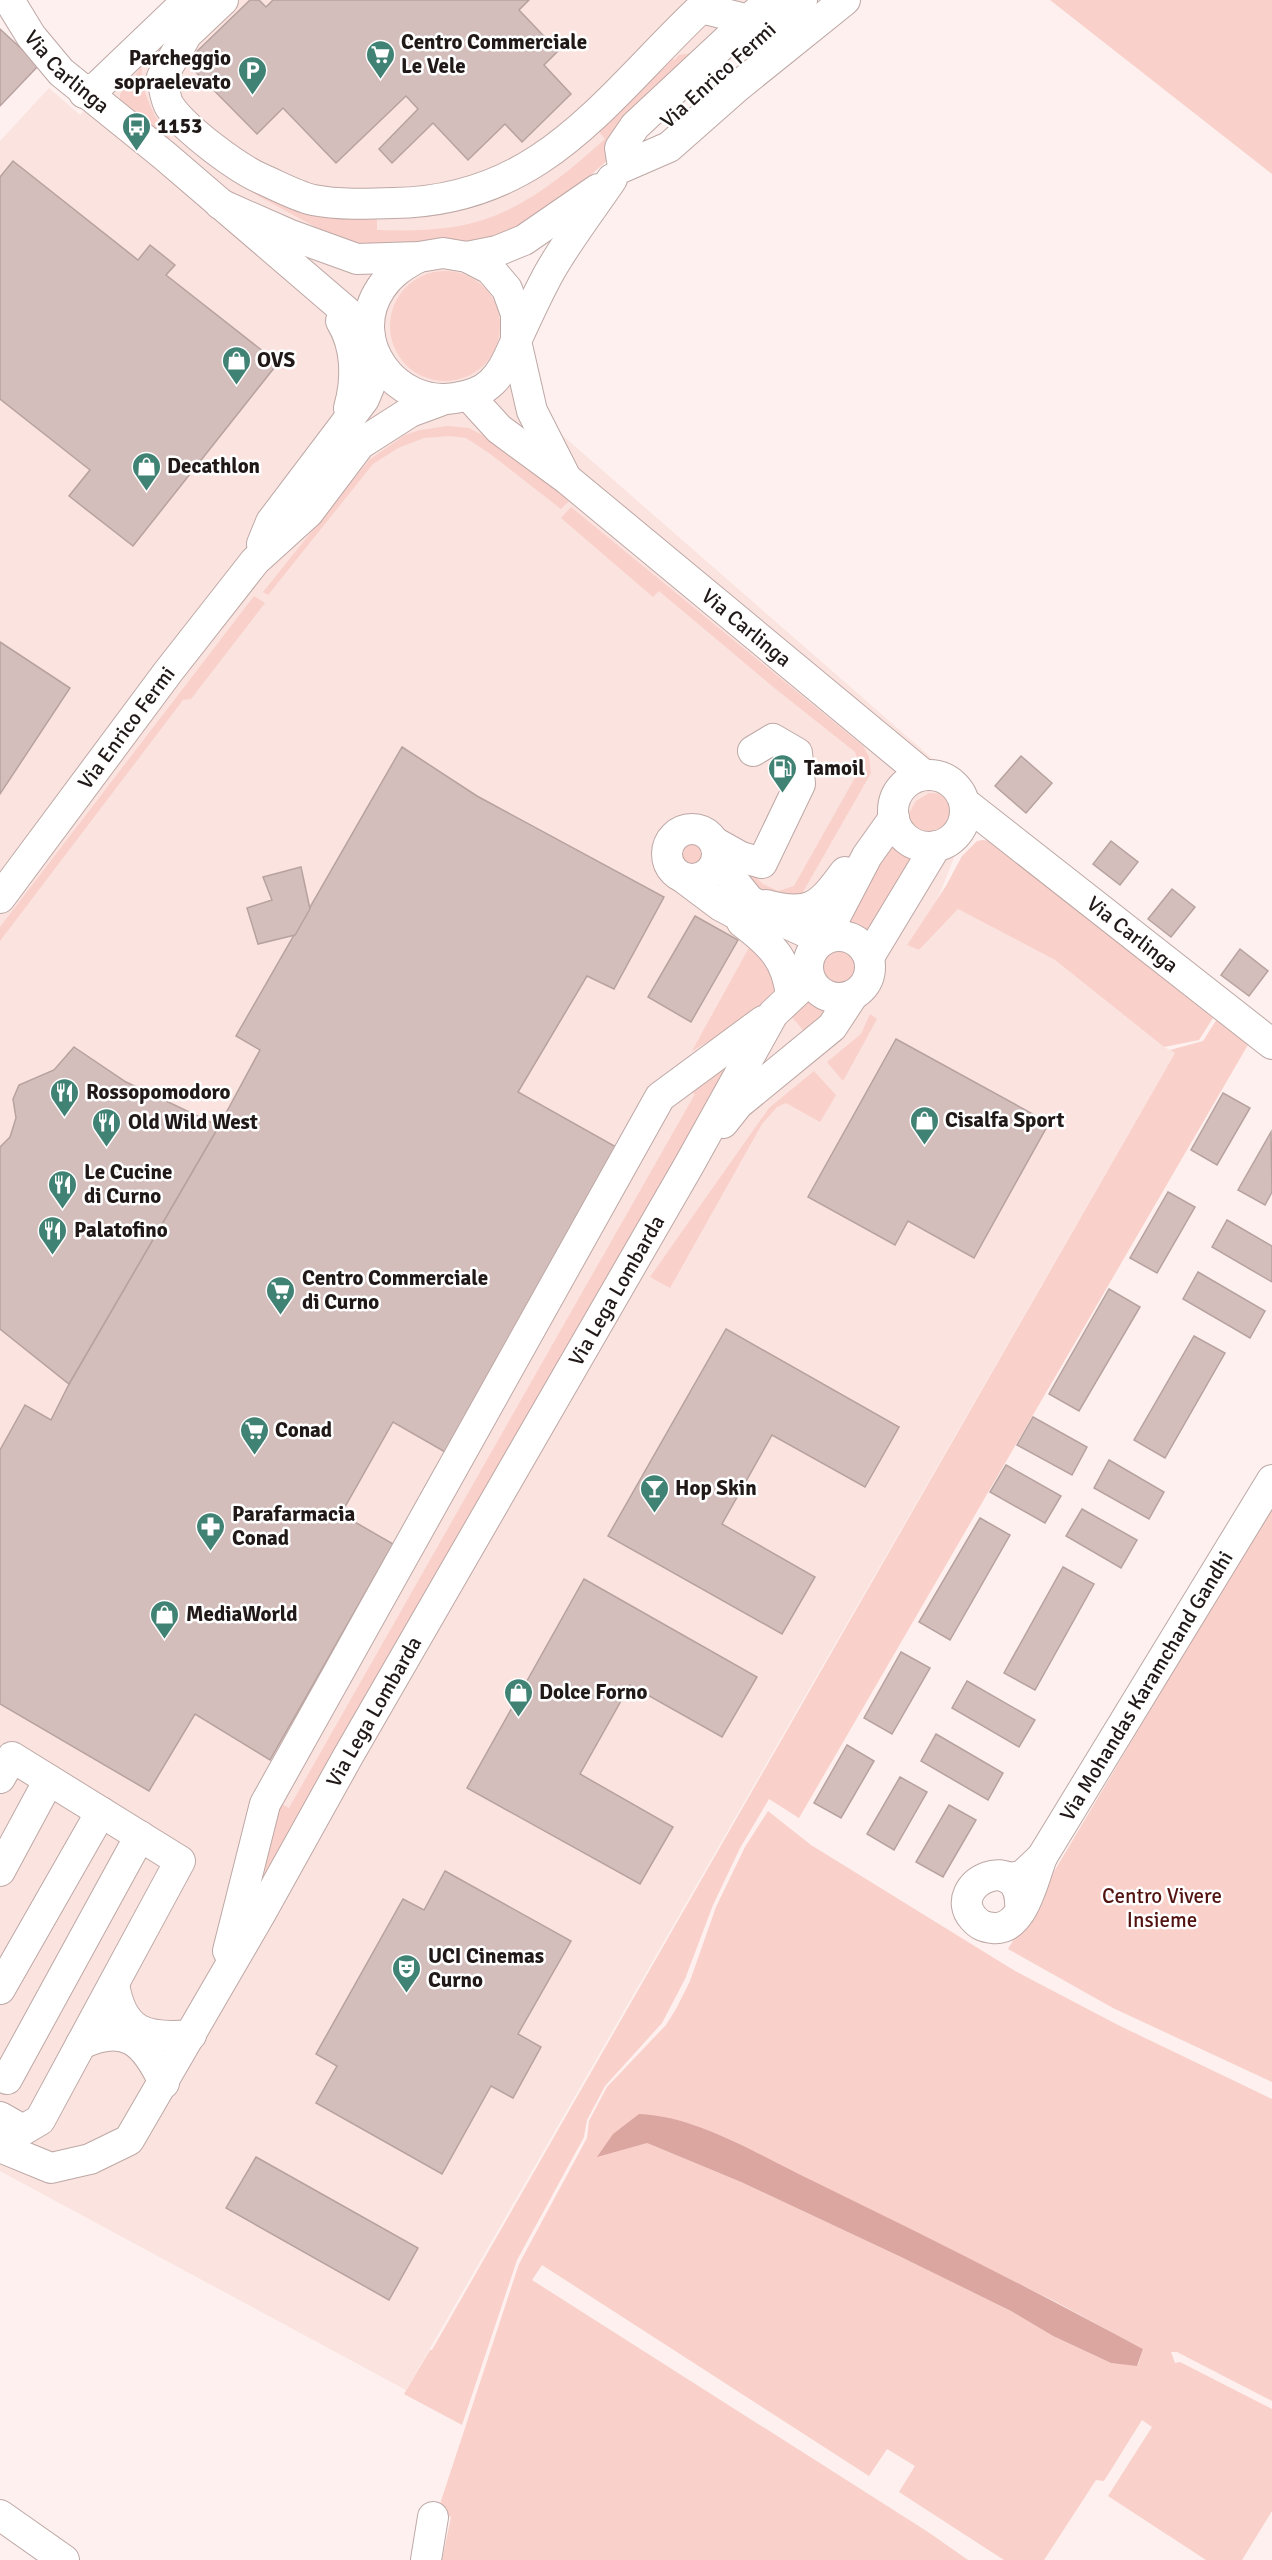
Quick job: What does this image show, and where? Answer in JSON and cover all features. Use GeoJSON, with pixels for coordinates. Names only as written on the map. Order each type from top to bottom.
{"type":"FeatureCollection","features":[{"type":"Feature","properties":{"kind":"street","name":"Via Carlinga"},"geometry":{"type":"LineString","coordinates":[[9,0],[28,31],[61,72],[355,319],[375,351],[405,390],[440,401],[469,396],[491,384],[507,364],[516,341]]}},
{"type":"Feature","properties":{"kind":"street"},"geometry":{"type":"LineString","coordinates":[[84,93],[98,86],[188,0]]}},
{"type":"Feature","properties":{"kind":"street"},"geometry":{"type":"LineString","coordinates":[[169,119],[162,77],[187,34],[223,0]]}},
{"type":"Feature","properties":{"kind":"street","name":"Via Enrico Fermi"},"geometry":{"type":"LineString","coordinates":[[516,341],[549,273],[618,173],[690,95],[802,0]]}},
{"type":"Feature","properties":{"kind":"street"},"geometry":{"type":"LineString","coordinates":[[618,173],[669,147],[737,87],[845,0]]}},
{"type":"Feature","properties":{"kind":"street"},"geometry":{"type":"LineString","coordinates":[[169,119],[195,133],[249,173],[312,200],[363,204],[421,203],[480,189],[527,168],[579,130],[704,4],[760,10]]}},
{"type":"Feature","properties":{"kind":"street"},"geometry":{"type":"LineString","coordinates":[[618,173],[621,148],[625,139],[760,10]]}},
{"type":"Feature","properties":{"kind":"street"},"geometry":{"type":"LineString","coordinates":[[0,18],[28,31]]}},
{"type":"Feature","properties":{"kind":"street"},"geometry":{"type":"LineString","coordinates":[[146,40],[152,88],[169,119],[182,150],[288,234]]}},
{"type":"Feature","properties":{"kind":"street"},"geometry":{"type":"LineString","coordinates":[[665,42],[723,44]]}},
{"type":"Feature","properties":{"kind":"street","name":"Via Enrico Fermi"},"geometry":{"type":"LineString","coordinates":[[467,257],[498,252],[524,240],[618,173]]}},
{"type":"Feature","properties":{"kind":"street","name":"Via Carlinga"},"geometry":{"type":"LineString","coordinates":[[220,204],[288,234],[357,259],[419,257],[443,253],[467,257],[490,269],[507,289],[516,315],[516,341],[532,411],[567,479]]}},
{"type":"Feature","properties":{"kind":"street","name":"Via Carlinga"},"geometry":{"type":"LineString","coordinates":[[375,351],[371,313],[380,289],[397,269],[419,257]]}},
{"type":"Feature","properties":{"kind":"street","name":"Via Carlinga"},"geometry":{"type":"LineString","coordinates":[[324,293],[350,334],[354,362],[352,397],[343,427]]}},
{"type":"Feature","properties":{"kind":"street","name":"Via Enrico Fermi"},"geometry":{"type":"LineString","coordinates":[[255,561],[271,522],[364,399],[375,351]]}},
{"type":"Feature","properties":{"kind":"street","name":"Via Carlinga"},"geometry":{"type":"LineString","coordinates":[[469,396],[499,429],[567,479],[924,775],[945,778],[961,793],[965,803],[1272,1044]]}},
{"type":"Feature","properties":{"kind":"street","name":"Via Enrico Fermi"},"geometry":{"type":"LineString","coordinates":[[0,898],[168,672],[255,561],[308,513],[360,444],[410,412],[440,401]]}},
{"type":"Feature","properties":{"kind":"street"},"geometry":{"type":"LineString","coordinates":[[717,852],[762,863],[800,784],[797,753],[772,739],[753,751]]}},
{"type":"Feature","properties":{"kind":"street"},"geometry":{"type":"LineString","coordinates":[[924,775],[904,786],[893,806],[898,829],[905,837],[925,847],[936,846],[956,835],[962,826],[965,803]]}},
{"type":"Feature","properties":{"kind":"street","name":"Via Lega Lombarda"},"geometry":{"type":"LineString","coordinates":[[0,2147],[51,2169],[90,2159],[129,2140],[191,2036],[347,1758],[689,1165],[801,978],[867,856],[894,818]]}},
{"type":"Feature","properties":{"kind":"street"},"geometry":{"type":"LineString","coordinates":[[801,978],[788,924],[735,903],[674,872],[668,860],[668,846],[676,835],[688,829],[704,831],[717,852],[735,903],[771,945],[788,974],[801,978],[833,997],[853,994]]}},
{"type":"Feature","properties":{"kind":"street","name":"Via Lega Lombarda"},"geometry":{"type":"LineString","coordinates":[[689,1165],[738,1104],[832,1027],[853,994],[865,983],[869,975],[868,957],[936,846]]}},
{"type":"Feature","properties":{"kind":"street"},"geometry":{"type":"LineString","coordinates":[[685,879],[699,879],[711,872],[717,852]]}},
{"type":"Feature","properties":{"kind":"street"},"geometry":{"type":"LineString","coordinates":[[735,903],[804,911],[826,898],[848,869],[867,856]]}},
{"type":"Feature","properties":{"kind":"street"},"geometry":{"type":"LineString","coordinates":[[219,1987],[265,1804],[660,1097],[801,978],[841,936],[858,942],[868,957]]}},
{"type":"Feature","properties":{"kind":"street","name":"Via Mohandas Karamchand Gandhi"},"geometry":{"type":"LineString","coordinates":[[1020,1912],[1011,1923],[1000,1929],[984,1927],[971,1916],[967,1903],[972,1887],[983,1878],[996,1875],[1007,1878],[1022,1876],[1042,1857],[1272,1480]]}},
{"type":"Feature","properties":{"kind":"street"},"geometry":{"type":"LineString","coordinates":[[0,1778],[12,1757],[180,1861],[40,2120],[23,2130],[0,2117]]}},
{"type":"Feature","properties":{"kind":"street"},"geometry":{"type":"LineString","coordinates":[[0,1871],[49,1780]]}},
{"type":"Feature","properties":{"kind":"street"},"geometry":{"type":"LineString","coordinates":[[0,1989],[101,1812]]}},
{"type":"Feature","properties":{"kind":"street"},"geometry":{"type":"LineString","coordinates":[[50,2103],[3,2077],[140,1836]]}},
{"type":"Feature","properties":{"kind":"street"},"geometry":{"type":"LineString","coordinates":[[1020,1912],[1042,1857]]}},
{"type":"Feature","properties":{"kind":"street"},"geometry":{"type":"LineString","coordinates":[[1007,1878],[1016,1885],[1021,1896],[1020,1912]]}},
{"type":"Feature","properties":{"kind":"street"},"geometry":{"type":"LineString","coordinates":[[114,1984],[117,2002],[126,2019],[140,2031],[158,2037],[191,2036]]}},
{"type":"Feature","properties":{"kind":"street"},"geometry":{"type":"LineString","coordinates":[[81,2044],[98,2036],[117,2035],[134,2041],[149,2053],[164,2083]]}},
{"type":"Feature","properties":{"kind":"street"},"geometry":{"type":"LineString","coordinates":[[0,2515],[64,2560]]}},
{"type":"Feature","properties":{"kind":"street"},"geometry":{"type":"LineString","coordinates":[[426,2560],[433,2517]]}},
{"type":"Feature","properties":{"kind":"shaded area"},"geometry":{"type":"Polygon","coordinates":[[[199,0],[764,0],[591,175],[497,238],[546,421],[982,802],[967,825],[938,898],[907,945],[919,950],[958,909],[1055,960],[1164,1047],[1175,1053],[406,2390],[0,2171],[0,141],[49,88],[80,115],[199,0]]]}},
{"type":"Feature","properties":{"kind":"shaded area"},"geometry":{"type":"Polygon","coordinates":[[[639,2114],[661,2116],[706,2129],[979,2263],[1143,2349],[1137,2366],[1111,2363],[1053,2336],[1011,2311],[901,2257],[741,2182],[647,2143],[597,2157],[613,2134],[639,2114]]]}},
{"type":"Feature","properties":{"kind":"green space"},"geometry":{"type":"Polygon","coordinates":[[[1050,0],[1272,0],[1272,174],[1050,0]]]}},
{"type":"Feature","properties":{"kind":"green space"},"geometry":{"type":"Polygon","coordinates":[[[700,52],[610,158],[591,175],[520,225],[497,238],[480,241],[422,241],[391,254],[336,238],[260,197],[219,170],[377,213],[377,230],[430,230],[470,224],[517,206],[548,186],[605,139],[596,128],[670,57],[674,60],[679,55],[700,52]]]}},
{"type":"Feature","properties":{"kind":"green space"},"geometry":{"type":"Polygon","coordinates":[[[142,66],[146,94],[159,123],[170,138],[164,145],[120,107],[120,94],[142,66]]]}},
{"type":"Feature","properties":{"kind":"green space"},"geometry":{"type":"Polygon","coordinates":[[[445,271],[466,275],[484,287],[496,305],[500,326],[496,347],[484,365],[466,377],[445,381],[424,377],[406,365],[394,347],[390,326],[394,305],[406,287],[424,275],[445,271]]]}},
{"type":"Feature","properties":{"kind":"green space"},"geometry":{"type":"Polygon","coordinates":[[[448,426],[469,428],[497,443],[570,500],[561,509],[466,438],[450,436],[424,438],[398,448],[373,464],[268,595],[263,592],[369,460],[405,435],[420,430],[448,426]]]}},
{"type":"Feature","properties":{"kind":"green space"},"geometry":{"type":"Polygon","coordinates":[[[571,507],[863,746],[869,757],[871,773],[799,899],[790,904],[747,885],[741,864],[763,884],[778,891],[794,886],[861,767],[855,752],[659,591],[653,597],[561,518],[571,507]]]}},
{"type":"Feature","properties":{"kind":"green space"},"geometry":{"type":"Polygon","coordinates":[[[254,596],[265,603],[191,699],[183,700],[0,941],[0,927],[254,596]]]}},
{"type":"Feature","properties":{"kind":"green space"},"geometry":{"type":"Polygon","coordinates":[[[929,793],[944,797],[952,810],[937,839],[905,820],[916,801],[929,793]]]}},
{"type":"Feature","properties":{"kind":"green space"},"geometry":{"type":"Polygon","coordinates":[[[898,829],[905,837],[925,847],[877,933],[843,927],[898,829]]]}},
{"type":"Feature","properties":{"kind":"green space"},"geometry":{"type":"Polygon","coordinates":[[[693,839],[704,844],[709,855],[704,866],[693,871],[682,866],[677,855],[682,844],[693,839]]]}},
{"type":"Feature","properties":{"kind":"green space"},"geometry":{"type":"Polygon","coordinates":[[[977,841],[989,841],[1213,1018],[1199,1040],[1164,1047],[1055,960],[958,909],[919,950],[907,945],[946,886],[962,856],[977,841]]]}},
{"type":"Feature","properties":{"kind":"green space"},"geometry":{"type":"Polygon","coordinates":[[[751,944],[782,979],[766,1008],[692,1051],[751,944]]]}},
{"type":"Feature","properties":{"kind":"green space"},"geometry":{"type":"Polygon","coordinates":[[[839,944],[855,951],[862,967],[855,983],[839,990],[823,983],[816,967],[823,951],[839,944]]]}},
{"type":"Feature","properties":{"kind":"green space"},"geometry":{"type":"Polygon","coordinates":[[[813,998],[822,1000],[828,1006],[809,1037],[791,1016],[806,1000],[813,998]]]}},
{"type":"Feature","properties":{"kind":"green space"},"geometry":{"type":"Polygon","coordinates":[[[870,1014],[877,1019],[843,1081],[827,1062],[861,1034],[870,1014]]]}},
{"type":"Feature","properties":{"kind":"green space"},"geometry":{"type":"Polygon","coordinates":[[[1217,1019],[1249,1043],[799,1818],[769,1799],[740,1848],[713,1905],[685,1979],[662,2023],[605,2086],[587,2120],[584,2137],[517,2260],[462,2425],[404,2394],[432,2350],[1175,1053],[1170,1050],[1203,1041],[1217,1019]]]}},
{"type":"Feature","properties":{"kind":"green space"},"geometry":{"type":"Polygon","coordinates":[[[740,1047],[249,1909],[278,1802],[289,1808],[695,1094],[686,1087],[740,1047]]]}},
{"type":"Feature","properties":{"kind":"green space"},"geometry":{"type":"Polygon","coordinates":[[[814,1071],[836,1095],[820,1122],[786,1103],[777,1107],[762,1124],[670,1288],[650,1277],[769,1108],[814,1071]]]}},
{"type":"Feature","properties":{"kind":"green space","name":"Centro Vivere Insieme"},"geometry":{"type":"Polygon","coordinates":[[[1272,1505],[1272,2082],[1113,2008],[1008,1949],[1272,1505]]]}},
{"type":"Feature","properties":{"kind":"green space"},"geometry":{"type":"Polygon","coordinates":[[[768,1811],[811,1845],[1015,1971],[1118,2025],[1272,2099],[1272,2401],[1177,2352],[1171,2352],[1175,2363],[1180,2362],[1272,2409],[1272,2511],[1242,2560],[1206,2560],[1108,2496],[1152,2427],[1142,2420],[1104,2481],[1096,2480],[1044,2560],[1004,2560],[899,2492],[915,2466],[887,2449],[869,2476],[542,2265],[532,2280],[928,2532],[968,2560],[442,2560],[451,2517],[438,2510],[519,2264],[587,2138],[589,2121],[607,2087],[666,2025],[676,2009],[690,1981],[716,1907],[745,1847],[768,1811]],[[647,2143],[741,2182],[901,2257],[1011,2311],[1053,2336],[1111,2363],[1138,2365],[1143,2349],[1056,2302],[822,2186],[647,2143]]]}},
{"type":"Feature","properties":{"kind":"building","name":"Centro Commerciale Le Vele"},"geometry":{"type":"Polygon","coordinates":[[[250,0],[259,0],[266,7],[273,0],[529,0],[519,10],[558,51],[544,65],[571,94],[522,142],[505,124],[468,160],[433,123],[392,163],[379,149],[418,109],[406,96],[336,163],[283,108],[257,134],[186,62],[250,0]]]}},
{"type":"Feature","properties":{"kind":"building"},"geometry":{"type":"Polygon","coordinates":[[[0,29],[39,65],[0,106],[0,29]]]}},
{"type":"Feature","properties":{"kind":"building"},"geometry":{"type":"Polygon","coordinates":[[[13,161],[138,260],[150,245],[175,265],[166,275],[278,363],[133,546],[69,496],[90,470],[0,399],[0,177],[13,161]]]}},
{"type":"Feature","properties":{"kind":"building"},"geometry":{"type":"Polygon","coordinates":[[[0,642],[70,688],[0,794],[0,642]]]}},
{"type":"Feature","properties":{"kind":"building"},"geometry":{"type":"Polygon","coordinates":[[[402,747],[477,796],[664,897],[614,989],[587,976],[518,1092],[625,1152],[445,1452],[393,1422],[341,1514],[393,1544],[270,1760],[195,1714],[149,1791],[0,1704],[0,1450],[25,1405],[51,1420],[69,1384],[219,1126],[260,1050],[236,1036],[402,747]]]}},
{"type":"Feature","properties":{"kind":"building"},"geometry":{"type":"Polygon","coordinates":[[[1021,756],[1052,783],[1026,813],[995,786],[1021,756]]]}},
{"type":"Feature","properties":{"kind":"building"},"geometry":{"type":"Polygon","coordinates":[[[1111,841],[1138,862],[1120,885],[1093,864],[1111,841]]]}},
{"type":"Feature","properties":{"kind":"building"},"geometry":{"type":"Polygon","coordinates":[[[301,867],[310,909],[295,935],[258,944],[247,908],[272,900],[263,877],[301,867]]]}},
{"type":"Feature","properties":{"kind":"building"},"geometry":{"type":"Polygon","coordinates":[[[1172,889],[1195,907],[1171,937],[1148,919],[1172,889]]]}},
{"type":"Feature","properties":{"kind":"building"},"geometry":{"type":"Polygon","coordinates":[[[695,916],[738,940],[691,1022],[648,997],[695,916]]]}},
{"type":"Feature","properties":{"kind":"building"},"geometry":{"type":"Polygon","coordinates":[[[1240,949],[1268,971],[1249,996],[1221,975],[1240,949]]]}},
{"type":"Feature","properties":{"kind":"building"},"geometry":{"type":"Polygon","coordinates":[[[896,1039],[1049,1123],[974,1258],[908,1221],[895,1245],[808,1197],[896,1039]]]}},
{"type":"Feature","properties":{"kind":"building"},"geometry":{"type":"Polygon","coordinates":[[[74,1047],[126,1082],[219,1126],[69,1384],[0,1329],[0,1147],[10,1137],[16,1118],[13,1099],[19,1085],[54,1070],[74,1047]]]}},
{"type":"Feature","properties":{"kind":"building"},"geometry":{"type":"Polygon","coordinates":[[[1223,1093],[1250,1108],[1217,1165],[1191,1150],[1223,1093]]]}},
{"type":"Feature","properties":{"kind":"building"},"geometry":{"type":"Polygon","coordinates":[[[1271,1132],[1272,1192],[1265,1205],[1238,1190],[1271,1132]]]}},
{"type":"Feature","properties":{"kind":"building"},"geometry":{"type":"Polygon","coordinates":[[[1168,1192],[1195,1207],[1157,1273],[1130,1258],[1168,1192]]]}},
{"type":"Feature","properties":{"kind":"building"},"geometry":{"type":"Polygon","coordinates":[[[1227,1220],[1272,1246],[1272,1282],[1212,1247],[1227,1220]]]}},
{"type":"Feature","properties":{"kind":"building"},"geometry":{"type":"Polygon","coordinates":[[[1198,1272],[1265,1311],[1250,1338],[1183,1299],[1198,1272]]]}},
{"type":"Feature","properties":{"kind":"building"},"geometry":{"type":"Polygon","coordinates":[[[1109,1289],[1140,1307],[1079,1411],[1049,1394],[1109,1289]]]}},
{"type":"Feature","properties":{"kind":"building"},"geometry":{"type":"Polygon","coordinates":[[[726,1329],[899,1427],[865,1487],[772,1435],[722,1524],[815,1577],[782,1634],[608,1536],[726,1329]]]}},
{"type":"Feature","properties":{"kind":"building"},"geometry":{"type":"Polygon","coordinates":[[[1194,1336],[1225,1353],[1165,1458],[1134,1440],[1194,1336]]]}},
{"type":"Feature","properties":{"kind":"building"},"geometry":{"type":"Polygon","coordinates":[[[1033,1417],[1087,1447],[1072,1475],[1017,1445],[1033,1417]]]}},
{"type":"Feature","properties":{"kind":"building"},"geometry":{"type":"Polygon","coordinates":[[[1109,1460],[1164,1492],[1149,1519],[1094,1488],[1109,1460]]]}},
{"type":"Feature","properties":{"kind":"building"},"geometry":{"type":"Polygon","coordinates":[[[1006,1465],[1061,1496],[1045,1523],[990,1492],[1006,1465]]]}},
{"type":"Feature","properties":{"kind":"building"},"geometry":{"type":"Polygon","coordinates":[[[1082,1509],[1137,1540],[1121,1568],[1066,1536],[1082,1509]]]}},
{"type":"Feature","properties":{"kind":"building"},"geometry":{"type":"Polygon","coordinates":[[[980,1518],[1010,1535],[950,1640],[919,1622],[980,1518]]]}},
{"type":"Feature","properties":{"kind":"building"},"geometry":{"type":"Polygon","coordinates":[[[1063,1567],[1094,1584],[1035,1690],[1004,1673],[1063,1567]]]}},
{"type":"Feature","properties":{"kind":"building"},"geometry":{"type":"Polygon","coordinates":[[[584,1579],[757,1677],[722,1737],[630,1685],[580,1774],[673,1827],[640,1884],[467,1788],[584,1579]]]}},
{"type":"Feature","properties":{"kind":"building"},"geometry":{"type":"Polygon","coordinates":[[[901,1652],[930,1668],[892,1734],[864,1718],[901,1652]]]}},
{"type":"Feature","properties":{"kind":"building"},"geometry":{"type":"Polygon","coordinates":[[[967,1681],[1035,1720],[1019,1747],[952,1708],[967,1681]]]}},
{"type":"Feature","properties":{"kind":"building"},"geometry":{"type":"Polygon","coordinates":[[[936,1734],[1003,1773],[988,1800],[921,1761],[936,1734]]]}},
{"type":"Feature","properties":{"kind":"building"},"geometry":{"type":"Polygon","coordinates":[[[847,1745],[874,1761],[841,1818],[814,1803],[847,1745]]]}},
{"type":"Feature","properties":{"kind":"building"},"geometry":{"type":"Polygon","coordinates":[[[900,1777],[927,1792],[894,1850],[867,1834],[900,1777]]]}},
{"type":"Feature","properties":{"kind":"building"},"geometry":{"type":"Polygon","coordinates":[[[949,1805],[976,1820],[943,1877],[916,1862],[949,1805]]]}},
{"type":"Feature","properties":{"kind":"building"},"geometry":{"type":"Polygon","coordinates":[[[445,1871],[571,1941],[518,2034],[541,2047],[513,2098],[491,2086],[442,2174],[316,2103],[337,2066],[316,2054],[403,1899],[424,1910],[445,1871]]]}},
{"type":"Feature","properties":{"kind":"building"},"geometry":{"type":"Polygon","coordinates":[[[256,2157],[418,2248],[389,2300],[226,2208],[256,2157]]]}},
{"type":"Feature","properties":{"kind":"place","name":"Centro Commerciale Le Vele"},"geometry":{"type":"Point","coordinates":[380,80]}},
{"type":"Feature","properties":{"kind":"place","name":"Parcheggio sopraelevato"},"geometry":{"type":"Point","coordinates":[252,96]}},
{"type":"Feature","properties":{"kind":"place","name":"1153"},"geometry":{"type":"Point","coordinates":[136,152]}},
{"type":"Feature","properties":{"kind":"place","name":"OVS"},"geometry":{"type":"Point","coordinates":[236,386]}},
{"type":"Feature","properties":{"kind":"place","name":"Decathlon"},"geometry":{"type":"Point","coordinates":[146,492]}},
{"type":"Feature","properties":{"kind":"place","name":"Tamoil"},"geometry":{"type":"Point","coordinates":[783,794]}},
{"type":"Feature","properties":{"kind":"place","name":"Rossopomodoro"},"geometry":{"type":"Point","coordinates":[65,1118]}},
{"type":"Feature","properties":{"kind":"place","name":"Cisalfa Sport"},"geometry":{"type":"Point","coordinates":[924,1146]}},
{"type":"Feature","properties":{"kind":"place","name":"Old Wild West"},"geometry":{"type":"Point","coordinates":[107,1148]}},
{"type":"Feature","properties":{"kind":"place","name":"Le Cucine di Curno"},"geometry":{"type":"Point","coordinates":[63,1210]}},
{"type":"Feature","properties":{"kind":"place","name":"Palatofino"},"geometry":{"type":"Point","coordinates":[53,1256]}},
{"type":"Feature","properties":{"kind":"place","name":"Centro Commerciale di Curno"},"geometry":{"type":"Point","coordinates":[281,1316]}},
{"type":"Feature","properties":{"kind":"place","name":"Conad"},"geometry":{"type":"Point","coordinates":[254,1456]}},
{"type":"Feature","properties":{"kind":"place","name":"Hop Skin"},"geometry":{"type":"Point","coordinates":[654,1514]}},
{"type":"Feature","properties":{"kind":"place","name":"Parafarmacia Conad"},"geometry":{"type":"Point","coordinates":[211,1552]}},
{"type":"Feature","properties":{"kind":"place","name":"MediaWorld"},"geometry":{"type":"Point","coordinates":[165,1640]}},
{"type":"Feature","properties":{"kind":"place","name":"Dolce Forno"},"geometry":{"type":"Point","coordinates":[518,1718]}},
{"type":"Feature","properties":{"kind":"place","name":"UCI Cinemas Curno"},"geometry":{"type":"Point","coordinates":[407,1994]}}]}
